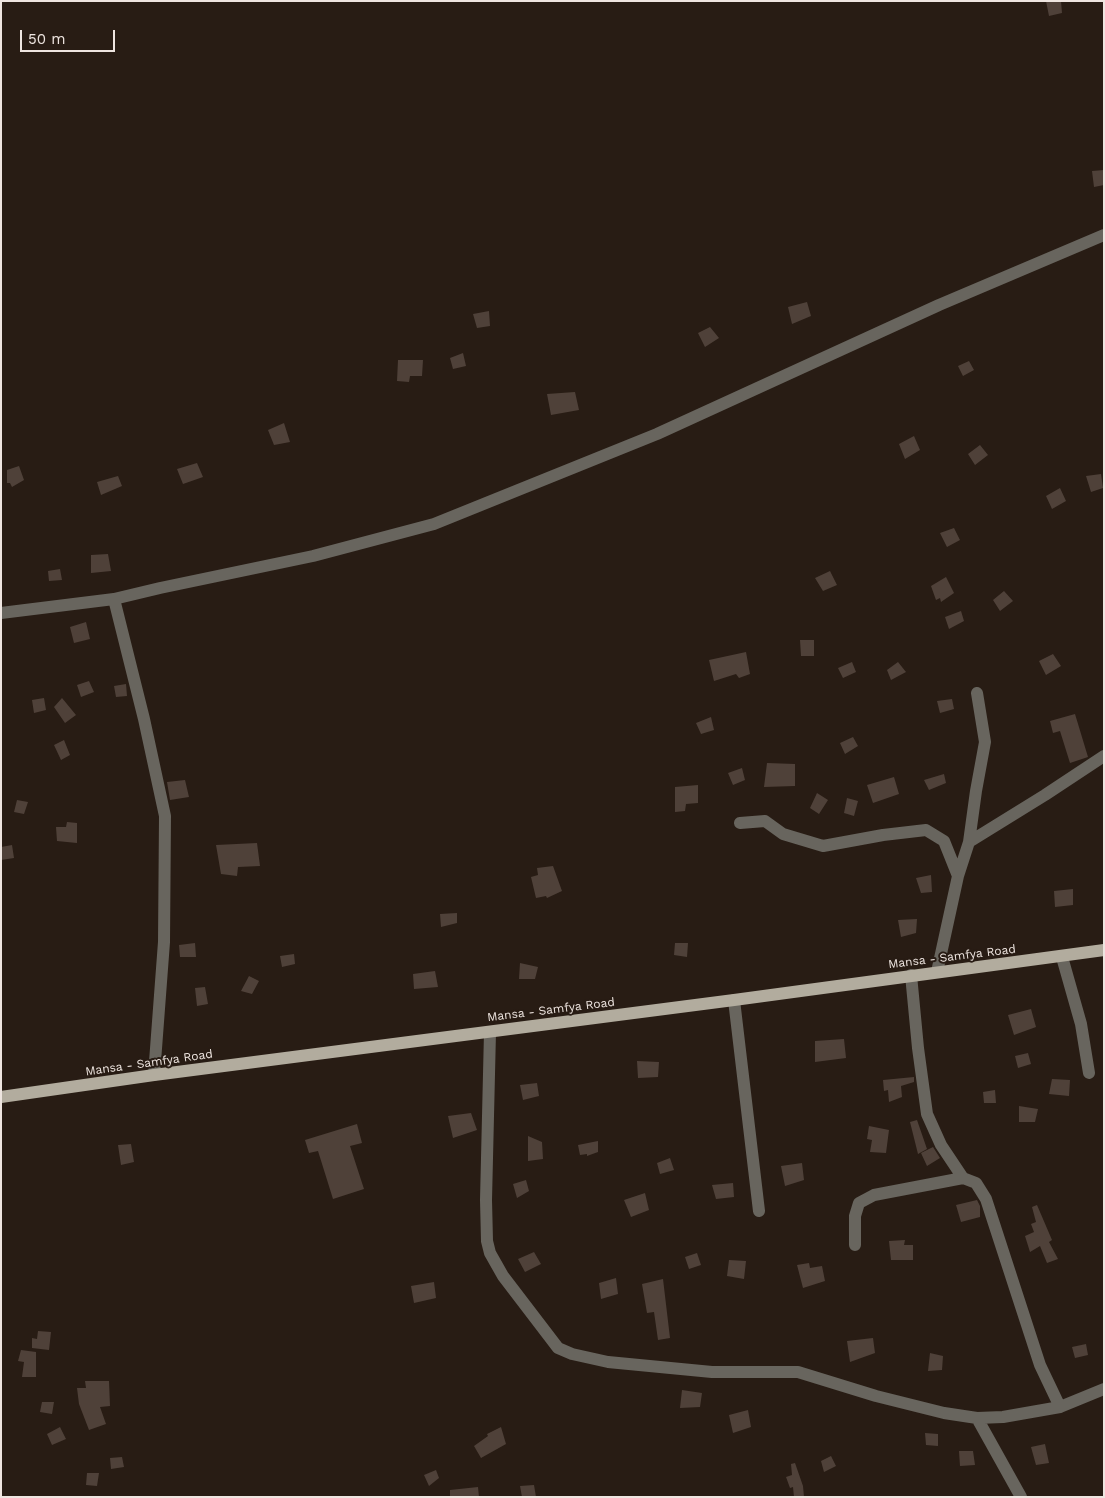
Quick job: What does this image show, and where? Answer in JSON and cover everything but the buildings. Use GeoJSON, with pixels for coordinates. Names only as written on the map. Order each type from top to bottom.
{"type":"FeatureCollection","features":[{"type":"Feature","properties":{"kind":"main road","name":"Mansa - Samfya Road"},"geometry":{"type":"LineString","coordinates":[[1,1097],[154,1075],[1104,950]]}},
{"type":"Feature","properties":{"kind":"street"},"geometry":{"type":"LineString","coordinates":[[1,613],[114,599],[313,556],[434,524],[657,434],[939,305],[1104,235]]}},
{"type":"Feature","properties":{"kind":"street"},"geometry":{"type":"LineString","coordinates":[[114,599],[144,719],[165,816],[164,942],[154,1075]]}},
{"type":"Feature","properties":{"kind":"street"},"geometry":{"type":"LineString","coordinates":[[937,972],[958,876],[969,842],[985,742],[977,693]]}},
{"type":"Feature","properties":{"kind":"street"},"geometry":{"type":"LineString","coordinates":[[969,842],[1045,796],[1104,756]]}},
{"type":"Feature","properties":{"kind":"street"},"geometry":{"type":"LineString","coordinates":[[740,823],[765,821],[783,834],[823,846],[883,835],[926,830],[944,841],[958,876]]}},
{"type":"Feature","properties":{"kind":"street"},"geometry":{"type":"LineString","coordinates":[[1062,957],[1081,1024],[1089,1073]]}},
{"type":"Feature","properties":{"kind":"street"},"geometry":{"type":"LineString","coordinates":[[911,976],[927,1114],[941,1145],[963,1178]]}},
{"type":"Feature","properties":{"kind":"street"},"geometry":{"type":"LineString","coordinates":[[734,1000],[759,1210]]}},
{"type":"Feature","properties":{"kind":"street"},"geometry":{"type":"LineString","coordinates":[[490,1032],[486,1200],[487,1241],[490,1253],[503,1276],[558,1348],[572,1354],[608,1362],[712,1372],[798,1372],[876,1396],[944,1413],[977,1418],[1003,1417],[1060,1407],[1104,1389]]}},
{"type":"Feature","properties":{"kind":"street"},"geometry":{"type":"LineString","coordinates":[[855,1246],[855,1216],[859,1203],[874,1194],[963,1178],[976,1183],[986,1199],[1040,1365],[1060,1407]]}},
{"type":"Feature","properties":{"kind":"street"},"geometry":{"type":"LineString","coordinates":[[977,1418],[1021,1497]]}}]}
